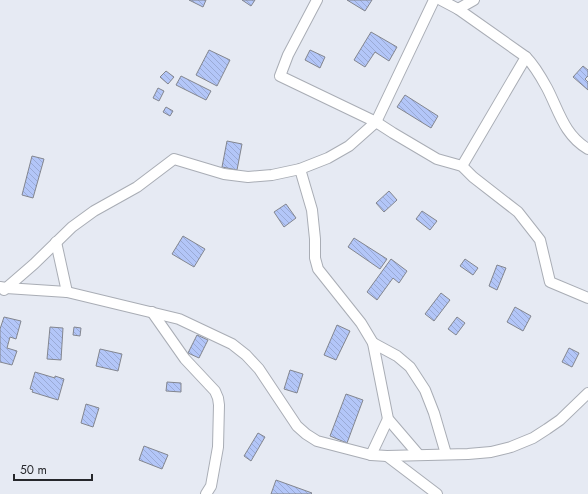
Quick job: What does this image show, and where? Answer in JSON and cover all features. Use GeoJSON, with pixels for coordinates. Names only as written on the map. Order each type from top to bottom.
{"type":"FeatureCollection","features":[{"type":"Feature","properties":{"kind":"street"},"geometry":{"type":"LineString","coordinates":[[317,0],[288,55],[280,76],[376,122],[437,159],[462,166],[473,177],[518,212],[540,240],[550,282],[588,298]]}},
{"type":"Feature","properties":{"kind":"street"},"geometry":{"type":"LineString","coordinates":[[2,289],[34,264],[72,227],[94,211],[137,187],[174,160],[224,174],[248,177],[272,175],[300,169],[328,158],[349,146],[376,122],[434,0]]}},
{"type":"Feature","properties":{"kind":"street"},"geometry":{"type":"LineString","coordinates":[[441,0],[458,9],[526,57],[533,64],[547,88],[569,133],[581,145],[588,149]]}},
{"type":"Feature","properties":{"kind":"street"},"geometry":{"type":"LineString","coordinates":[[458,9],[474,0]]}},
{"type":"Feature","properties":{"kind":"street"},"geometry":{"type":"LineString","coordinates":[[462,166],[526,57]]}},
{"type":"Feature","properties":{"kind":"street"},"geometry":{"type":"LineString","coordinates":[[300,169],[312,210],[315,238],[315,258],[318,269],[361,323],[373,342],[388,419],[418,454]]}},
{"type":"Feature","properties":{"kind":"street"},"geometry":{"type":"LineString","coordinates":[[56,242],[67,292]]}},
{"type":"Feature","properties":{"kind":"street"},"geometry":{"type":"LineString","coordinates":[[2,289],[67,292],[179,319],[232,344],[241,352],[258,369],[297,426],[306,434],[317,441],[371,455],[468,454],[491,452],[511,447],[533,438],[560,420],[588,393]]}},
{"type":"Feature","properties":{"kind":"street"},"geometry":{"type":"LineString","coordinates":[[152,312],[185,360],[215,391],[218,398],[218,447],[211,486],[206,494]]}},
{"type":"Feature","properties":{"kind":"street"},"geometry":{"type":"LineString","coordinates":[[373,342],[397,356],[410,367],[425,390],[434,413],[446,454]]}},
{"type":"Feature","properties":{"kind":"street"},"geometry":{"type":"LineString","coordinates":[[371,455],[388,419]]}},
{"type":"Feature","properties":{"kind":"street"},"geometry":{"type":"LineString","coordinates":[[387,456],[437,494]]}},
{"type":"Feature","properties":{"kind":"building"},"geometry":{"type":"Polygon","coordinates":[[[189,0],[206,0],[203,7],[189,0]]]}},
{"type":"Feature","properties":{"kind":"building"},"geometry":{"type":"Polygon","coordinates":[[[242,0],[255,0],[251,6],[242,0]]]}},
{"type":"Feature","properties":{"kind":"building"},"geometry":{"type":"Polygon","coordinates":[[[347,0],[372,0],[365,11],[347,0]]]}},
{"type":"Feature","properties":{"kind":"building"},"geometry":{"type":"Polygon","coordinates":[[[371,32],[397,47],[389,61],[375,52],[365,67],[354,60],[371,32]]]}},
{"type":"Feature","properties":{"kind":"building"},"geometry":{"type":"Polygon","coordinates":[[[209,50],[230,60],[217,86],[196,75],[209,50]]]}},
{"type":"Feature","properties":{"kind":"building"},"geometry":{"type":"Polygon","coordinates":[[[310,50],[325,57],[320,68],[305,60],[310,50]]]}},
{"type":"Feature","properties":{"kind":"building"},"geometry":{"type":"Polygon","coordinates":[[[583,66],[588,70],[588,76],[585,79],[588,82],[588,90],[573,77],[583,66]]]}},
{"type":"Feature","properties":{"kind":"building"},"geometry":{"type":"Polygon","coordinates":[[[166,71],[174,77],[168,84],[160,77],[166,71]]]}},
{"type":"Feature","properties":{"kind":"building"},"geometry":{"type":"Polygon","coordinates":[[[181,76],[211,91],[206,100],[176,85],[181,76]]]}},
{"type":"Feature","properties":{"kind":"building"},"geometry":{"type":"Polygon","coordinates":[[[158,88],[164,91],[159,101],[153,98],[158,88]]]}},
{"type":"Feature","properties":{"kind":"building"},"geometry":{"type":"Polygon","coordinates":[[[405,95],[438,116],[431,128],[397,107],[405,95]]]}},
{"type":"Feature","properties":{"kind":"building"},"geometry":{"type":"Polygon","coordinates":[[[166,107],[173,111],[170,116],[163,112],[166,107]]]}},
{"type":"Feature","properties":{"kind":"building"},"geometry":{"type":"Polygon","coordinates":[[[227,141],[242,144],[237,170],[222,167],[227,141]]]}},
{"type":"Feature","properties":{"kind":"building"},"geometry":{"type":"Polygon","coordinates":[[[32,156],[44,159],[33,198],[22,195],[32,156]]]}},
{"type":"Feature","properties":{"kind":"building"},"geometry":{"type":"Polygon","coordinates":[[[389,191],[397,200],[384,212],[376,203],[389,191]]]}},
{"type":"Feature","properties":{"kind":"building"},"geometry":{"type":"Polygon","coordinates":[[[286,204],[296,218],[284,227],[274,212],[286,204]]]}},
{"type":"Feature","properties":{"kind":"building"},"geometry":{"type":"Polygon","coordinates":[[[422,211],[437,221],[430,230],[416,219],[422,211]]]}},
{"type":"Feature","properties":{"kind":"building"},"geometry":{"type":"Polygon","coordinates":[[[183,236],[205,249],[194,267],[172,254],[183,236]]]}},
{"type":"Feature","properties":{"kind":"building"},"geometry":{"type":"Polygon","coordinates":[[[354,238],[387,259],[380,269],[348,247],[354,238]]]}},
{"type":"Feature","properties":{"kind":"building"},"geometry":{"type":"Polygon","coordinates":[[[391,259],[407,271],[399,283],[393,278],[377,300],[367,292],[391,259]]]}},
{"type":"Feature","properties":{"kind":"building"},"geometry":{"type":"Polygon","coordinates":[[[465,259],[478,268],[473,275],[460,266],[465,259]]]}},
{"type":"Feature","properties":{"kind":"building"},"geometry":{"type":"Polygon","coordinates":[[[497,265],[506,268],[497,290],[489,286],[497,265]]]}},
{"type":"Feature","properties":{"kind":"building"},"geometry":{"type":"Polygon","coordinates":[[[441,293],[450,300],[434,321],[425,314],[441,293]]]}},
{"type":"Feature","properties":{"kind":"building"},"geometry":{"type":"Polygon","coordinates":[[[515,307],[531,316],[523,331],[507,322],[515,307]]]}},
{"type":"Feature","properties":{"kind":"building"},"geometry":{"type":"Polygon","coordinates":[[[4,317],[21,321],[16,339],[10,337],[7,348],[17,351],[12,365],[0,362],[0,329],[4,317]]]}},
{"type":"Feature","properties":{"kind":"building"},"geometry":{"type":"Polygon","coordinates":[[[457,317],[465,323],[456,335],[448,329],[457,317]]]}},
{"type":"Feature","properties":{"kind":"building"},"geometry":{"type":"Polygon","coordinates":[[[337,325],[350,331],[336,360],[324,355],[337,325]]]}},
{"type":"Feature","properties":{"kind":"building"},"geometry":{"type":"Polygon","coordinates":[[[50,327],[63,328],[61,360],[47,359],[50,327]]]}},
{"type":"Feature","properties":{"kind":"building"},"geometry":{"type":"Polygon","coordinates":[[[74,327],[81,328],[80,336],[73,335],[74,327]]]}},
{"type":"Feature","properties":{"kind":"building"},"geometry":{"type":"Polygon","coordinates":[[[197,335],[208,340],[199,358],[188,353],[197,335]]]}},
{"type":"Feature","properties":{"kind":"building"},"geometry":{"type":"Polygon","coordinates":[[[569,348],[579,353],[572,367],[562,362],[569,348]]]}},
{"type":"Feature","properties":{"kind":"building"},"geometry":{"type":"Polygon","coordinates":[[[100,349],[122,354],[118,371],[96,366],[100,349]]]}},
{"type":"Feature","properties":{"kind":"building"},"geometry":{"type":"Polygon","coordinates":[[[290,370],[303,374],[297,393],[284,389],[290,370]]]}},
{"type":"Feature","properties":{"kind":"building"},"geometry":{"type":"Polygon","coordinates":[[[35,372],[64,379],[58,400],[32,392],[33,390],[30,389],[35,372]]]}},
{"type":"Feature","properties":{"kind":"building"},"geometry":{"type":"Polygon","coordinates":[[[167,382],[181,383],[181,392],[166,391],[167,382]]]}},
{"type":"Feature","properties":{"kind":"building"},"geometry":{"type":"Polygon","coordinates":[[[346,394],[363,400],[347,443],[330,436],[346,394]]]}},
{"type":"Feature","properties":{"kind":"building"},"geometry":{"type":"Polygon","coordinates":[[[86,404],[99,408],[93,427],[81,423],[86,404]]]}},
{"type":"Feature","properties":{"kind":"building"},"geometry":{"type":"Polygon","coordinates":[[[258,433],[265,437],[251,461],[244,456],[258,433]]]}},
{"type":"Feature","properties":{"kind":"building"},"geometry":{"type":"Polygon","coordinates":[[[144,446],[168,455],[162,469],[139,460],[144,446]]]}},
{"type":"Feature","properties":{"kind":"building"},"geometry":{"type":"Polygon","coordinates":[[[276,480],[312,493],[271,494],[276,480]]]}}]}
